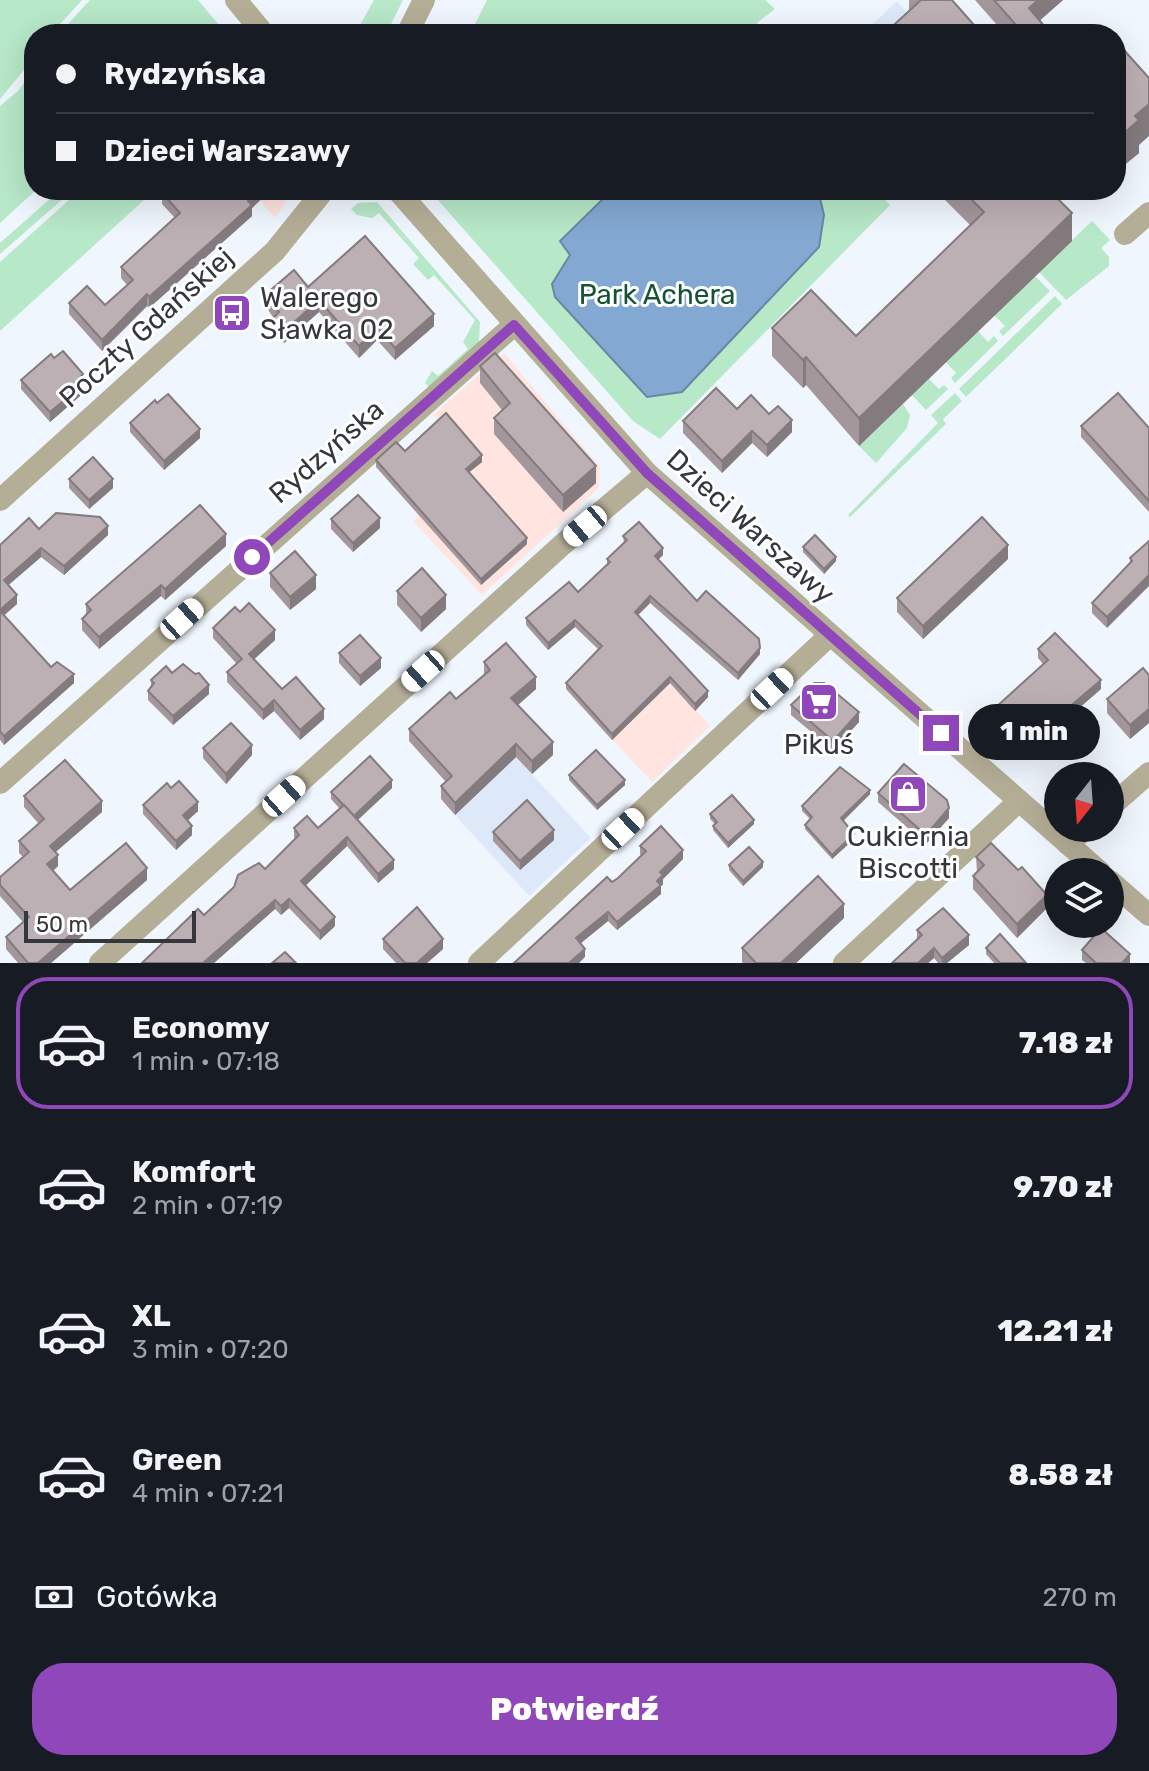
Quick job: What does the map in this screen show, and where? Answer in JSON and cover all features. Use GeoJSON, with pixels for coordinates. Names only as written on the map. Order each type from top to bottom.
{"type":"FeatureCollection","features":[{"type":"Feature","properties":{"kind":"street"},"geometry":{"type":"LineString","coordinates":[[236,0],[256,24]]}},
{"type":"Feature","properties":{"kind":"street"},"geometry":{"type":"LineString","coordinates":[[412,24],[424,0]]}},
{"type":"Feature","properties":{"kind":"street","name":"Poczty Gdańskiej"},"geometry":{"type":"LineString","coordinates":[[0,500],[269,256],[296,228],[317,200]]}},
{"type":"Feature","properties":{"kind":"street","name":"Dzieci Warszawy"},"geometry":{"type":"LineString","coordinates":[[406,200],[647,473],[1084,858]]}},
{"type":"Feature","properties":{"kind":"street"},"geometry":{"type":"LineString","coordinates":[[1125,234],[1149,213]]}},
{"type":"Feature","properties":{"kind":"street","name":"Rydzyńska"},"geometry":{"type":"LineString","coordinates":[[0,783],[514,325]]}},
{"type":"Feature","properties":{"kind":"street"},"geometry":{"type":"LineString","coordinates":[[100,963],[562,545],[647,473]]}},
{"type":"Feature","properties":{"kind":"street"},"geometry":{"type":"LineString","coordinates":[[479,963],[829,636]]}},
{"type":"Feature","properties":{"kind":"street"},"geometry":{"type":"LineString","coordinates":[[1124,795],[1149,773]]}},
{"type":"Feature","properties":{"kind":"street"},"geometry":{"type":"LineString","coordinates":[[844,963],[1019,801]]}},
{"type":"Feature","properties":{"kind":"street"},"geometry":{"type":"LineString","coordinates":[[1124,893],[1149,915]]}},
{"type":"Feature","properties":{"kind":"shaded area"},"geometry":{"type":"Polygon","coordinates":[[[897,1],[917,24],[873,24],[897,1]]]}},
{"type":"Feature","properties":{"kind":"shaded area"},"geometry":{"type":"Polygon","coordinates":[[[259,200],[287,200],[275,218],[259,200]]]}},
{"type":"Feature","properties":{"kind":"shaded area"},"geometry":{"type":"Polygon","coordinates":[[[504,353],[600,467],[599,488],[482,595],[413,521],[481,462],[433,415],[504,353]]]}},
{"type":"Feature","properties":{"kind":"shaded area"},"geometry":{"type":"Polygon","coordinates":[[[637,644],[710,726],[652,782],[577,702],[637,644]]]}},
{"type":"Feature","properties":{"kind":"shaded area"},"geometry":{"type":"Polygon","coordinates":[[[514,755],[591,838],[529,896],[455,815],[514,755]]]}},
{"type":"Feature","properties":{"kind":"green space"},"geometry":{"type":"Polygon","coordinates":[[[0,0],[82,0],[60,24],[24,24],[24,70],[0,99],[0,0]]]}},
{"type":"Feature","properties":{"kind":"green space"},"geometry":{"type":"Polygon","coordinates":[[[90,0],[198,0],[218,24],[68,24],[90,0]]]}},
{"type":"Feature","properties":{"kind":"green space"},"geometry":{"type":"Polygon","coordinates":[[[374,0],[403,0],[391,24],[361,24],[374,0]]]}},
{"type":"Feature","properties":{"kind":"green space"},"geometry":{"type":"Polygon","coordinates":[[[487,0],[765,0],[775,9],[757,24],[475,24],[487,0]]]}},
{"type":"Feature","properties":{"kind":"green space"},"geometry":{"type":"Polygon","coordinates":[[[24,83],[25,200],[0,223],[0,106],[24,83]]]}},
{"type":"Feature","properties":{"kind":"green space"},"geometry":{"type":"Polygon","coordinates":[[[49,200],[62,200],[0,254],[0,243],[49,200]]]}},
{"type":"Feature","properties":{"kind":"green space"},"geometry":{"type":"Polygon","coordinates":[[[69,200],[144,200],[0,331],[0,262],[69,200]]]}},
{"type":"Feature","properties":{"kind":"green space","name":"Park Achera"},"geometry":{"type":"Polygon","coordinates":[[[438,200],[886,200],[890,205],[660,439],[633,421],[438,200]]]}},
{"type":"Feature","properties":{"kind":"green space"},"geometry":{"type":"Polygon","coordinates":[[[377,202],[480,322],[479,342],[429,387],[425,383],[432,371],[438,376],[468,349],[463,342],[475,320],[434,275],[428,280],[413,264],[419,258],[379,213],[372,218],[357,215],[351,209],[358,203],[377,202]]]}},
{"type":"Feature","properties":{"kind":"green space"},"geometry":{"type":"Polygon","coordinates":[[[1092,221],[1110,240],[1101,248],[1109,257],[1109,266],[1066,300],[1039,272],[1092,221]]]}},
{"type":"Feature","properties":{"kind":"green space"},"geometry":{"type":"Polygon","coordinates":[[[1035,276],[1050,291],[1003,336],[999,331],[1005,326],[994,315],[1035,276]]]}},
{"type":"Feature","properties":{"kind":"green space"},"geometry":{"type":"Polygon","coordinates":[[[1055,296],[1062,304],[966,397],[959,389],[1055,296]]]}},
{"type":"Feature","properties":{"kind":"green space"},"geometry":{"type":"Polygon","coordinates":[[[978,331],[988,342],[994,336],[998,341],[955,383],[951,378],[956,373],[946,362],[978,331]]]}},
{"type":"Feature","properties":{"kind":"green space"},"geometry":{"type":"Polygon","coordinates":[[[929,379],[939,389],[944,385],[948,389],[926,410],[912,395],[929,379]]]}},
{"type":"Feature","properties":{"kind":"green space"},"geometry":{"type":"Polygon","coordinates":[[[955,393],[962,401],[943,419],[946,424],[850,517],[848,515],[938,423],[931,415],[955,393]]]}},
{"type":"Feature","properties":{"kind":"green space"},"geometry":{"type":"Polygon","coordinates":[[[903,404],[910,415],[907,428],[876,463],[859,446],[903,404]]]}},
{"type":"Feature","properties":{"kind":"water"},"geometry":{"type":"Polygon","coordinates":[[[602,200],[820,200],[824,215],[819,247],[682,392],[647,397],[555,297],[552,284],[570,255],[560,241],[602,200]]]}},
{"type":"Feature","properties":{"kind":"building"},"geometry":{"type":"Polygon","coordinates":[[[921,0],[952,0],[973,24],[895,24],[921,0]]]}},
{"type":"Feature","properties":{"kind":"building"},"geometry":{"type":"Polygon","coordinates":[[[994,0],[1038,0],[1029,8],[1043,24],[1015,24],[994,0]]]}},
{"type":"Feature","properties":{"kind":"building"},"geometry":{"type":"Polygon","coordinates":[[[1126,52],[1149,78],[1149,104],[1135,116],[1139,120],[1126,131],[1126,52]]]}},
{"type":"Feature","properties":{"kind":"building"},"geometry":{"type":"Polygon","coordinates":[[[168,200],[249,200],[252,205],[149,297],[147,294],[102,340],[69,303],[87,286],[105,305],[133,280],[121,267],[180,213],[168,200]]]}},
{"type":"Feature","properties":{"kind":"building"},"geometry":{"type":"Polygon","coordinates":[[[972,200],[1059,200],[1072,213],[859,418],[806,357],[803,360],[772,328],[811,290],[856,336],[984,212],[972,200]]]}},
{"type":"Feature","properties":{"kind":"building"},"geometry":{"type":"Polygon","coordinates":[[[365,236],[434,314],[395,348],[377,327],[359,346],[319,300],[284,331],[273,318],[279,312],[266,294],[294,270],[308,287],[365,236]]]}},
{"type":"Feature","properties":{"kind":"building"},"geometry":{"type":"Polygon","coordinates":[[[63,351],[83,374],[75,382],[80,387],[50,412],[21,380],[51,354],[54,358],[63,351]]]}},
{"type":"Feature","properties":{"kind":"building"},"geometry":{"type":"Polygon","coordinates":[[[495,353],[596,466],[563,495],[494,418],[510,403],[480,366],[495,353]]]}},
{"type":"Feature","properties":{"kind":"building"},"geometry":{"type":"Polygon","coordinates":[[[716,388],[737,409],[751,395],[769,414],[778,406],[792,420],[767,445],[752,431],[722,461],[683,421],[716,388]]]}},
{"type":"Feature","properties":{"kind":"building"},"geometry":{"type":"Polygon","coordinates":[[[1118,393],[1149,428],[1149,501],[1081,426],[1118,393]]]}},
{"type":"Feature","properties":{"kind":"building"},"geometry":{"type":"Polygon","coordinates":[[[168,394],[200,429],[164,461],[130,423],[155,400],[157,403],[168,394]]]}},
{"type":"Feature","properties":{"kind":"building"},"geometry":{"type":"Polygon","coordinates":[[[446,413],[482,455],[466,469],[527,538],[481,579],[376,460],[396,442],[405,451],[446,413]]]}},
{"type":"Feature","properties":{"kind":"building"},"geometry":{"type":"Polygon","coordinates":[[[93,457],[113,479],[89,500],[69,479],[93,457]]]}},
{"type":"Feature","properties":{"kind":"building"},"geometry":{"type":"Polygon","coordinates":[[[358,495],[380,518],[353,543],[331,519],[358,495]]]}},
{"type":"Feature","properties":{"kind":"building"},"geometry":{"type":"Polygon","coordinates":[[[200,505],[226,534],[165,589],[161,585],[99,637],[82,619],[91,610],[86,604],[200,505]]]}},
{"type":"Feature","properties":{"kind":"building"},"geometry":{"type":"Polygon","coordinates":[[[56,513],[100,517],[108,526],[64,566],[41,548],[4,580],[17,595],[0,610],[0,545],[29,518],[39,529],[56,513]]]}},
{"type":"Feature","properties":{"kind":"building"},"geometry":{"type":"Polygon","coordinates":[[[982,517],[1008,545],[923,626],[897,598],[982,517]]]}},
{"type":"Feature","properties":{"kind":"building"},"geometry":{"type":"Polygon","coordinates":[[[639,522],[663,548],[655,556],[697,601],[706,591],[759,639],[760,648],[738,673],[650,596],[635,612],[708,691],[695,704],[670,677],[612,734],[566,683],[602,646],[575,620],[548,643],[526,618],[569,582],[578,592],[610,562],[607,559],[627,540],[623,536],[639,522]]]}},
{"type":"Feature","properties":{"kind":"building"},"geometry":{"type":"Polygon","coordinates":[[[815,535],[836,557],[824,569],[803,547],[815,535]]]}},
{"type":"Feature","properties":{"kind":"building"},"geometry":{"type":"Polygon","coordinates":[[[1149,541],[1149,575],[1107,617],[1092,603],[1132,561],[1130,558],[1149,541]]]}},
{"type":"Feature","properties":{"kind":"building"},"geometry":{"type":"Polygon","coordinates":[[[295,551],[316,575],[290,597],[270,573],[295,551]]]}},
{"type":"Feature","properties":{"kind":"building"},"geometry":{"type":"Polygon","coordinates":[[[422,568],[446,595],[421,618],[397,591],[422,568]]]}},
{"type":"Feature","properties":{"kind":"building"},"geometry":{"type":"Polygon","coordinates":[[[249,603],[275,630],[249,654],[282,689],[296,677],[324,709],[300,730],[274,700],[263,710],[227,672],[242,659],[213,628],[235,607],[240,612],[249,603]]]}},
{"type":"Feature","properties":{"kind":"building"},"geometry":{"type":"Polygon","coordinates":[[[0,611],[51,667],[57,662],[74,674],[4,736],[0,731],[0,611]]]}},
{"type":"Feature","properties":{"kind":"building"},"geometry":{"type":"Polygon","coordinates":[[[1055,633],[1101,680],[1053,721],[1056,725],[1032,747],[996,707],[1048,660],[1038,649],[1055,633]]]}},
{"type":"Feature","properties":{"kind":"building"},"geometry":{"type":"Polygon","coordinates":[[[360,635],[381,658],[360,676],[339,653],[360,635]]]}},
{"type":"Feature","properties":{"kind":"building"},"geometry":{"type":"Polygon","coordinates":[[[506,643],[536,677],[511,698],[553,742],[532,761],[516,744],[455,803],[441,786],[452,776],[409,729],[450,692],[456,699],[490,670],[484,662],[506,643]]]}},
{"type":"Feature","properties":{"kind":"building"},"geometry":{"type":"Polygon","coordinates":[[[183,664],[195,674],[199,673],[209,685],[173,716],[148,691],[154,683],[151,680],[166,666],[172,673],[183,664]]]}},
{"type":"Feature","properties":{"kind":"building"},"geometry":{"type":"Polygon","coordinates":[[[1143,668],[1149,675],[1149,709],[1130,725],[1107,699],[1143,668]]]}},
{"type":"Feature","properties":{"kind":"building"},"geometry":{"type":"Polygon","coordinates":[[[814,683],[824,683],[859,712],[833,741],[791,705],[814,683]]]}},
{"type":"Feature","properties":{"kind":"building"},"geometry":{"type":"Polygon","coordinates":[[[231,723],[252,745],[226,774],[203,748],[231,723]]]}},
{"type":"Feature","properties":{"kind":"building"},"geometry":{"type":"Polygon","coordinates":[[[596,750],[625,780],[597,805],[569,775],[596,750]]]}},
{"type":"Feature","properties":{"kind":"building"},"geometry":{"type":"Polygon","coordinates":[[[370,756],[392,780],[354,816],[331,792],[370,756]]]}},
{"type":"Feature","properties":{"kind":"building"},"geometry":{"type":"Polygon","coordinates":[[[65,760],[102,801],[50,846],[58,855],[47,864],[70,890],[126,843],[147,868],[38,963],[28,963],[6,937],[29,917],[0,885],[0,877],[29,852],[19,841],[44,819],[24,796],[65,760]]]}},
{"type":"Feature","properties":{"kind":"building"},"geometry":{"type":"Polygon","coordinates":[[[904,764],[947,800],[949,808],[926,835],[878,793],[904,764]]]}},
{"type":"Feature","properties":{"kind":"building"},"geometry":{"type":"Polygon","coordinates":[[[840,767],[870,790],[841,818],[854,834],[832,855],[805,825],[812,817],[802,806],[840,767]]]}},
{"type":"Feature","properties":{"kind":"building"},"geometry":{"type":"Polygon","coordinates":[[[179,781],[198,802],[183,815],[192,826],[176,841],[143,805],[167,783],[171,788],[179,781]]]}},
{"type":"Feature","properties":{"kind":"building"},"geometry":{"type":"Polygon","coordinates":[[[732,795],[754,820],[728,843],[713,826],[717,822],[710,814],[732,795]]]}},
{"type":"Feature","properties":{"kind":"building"},"geometry":{"type":"Polygon","coordinates":[[[527,800],[554,830],[520,861],[493,832],[527,800]]]}},
{"type":"Feature","properties":{"kind":"building"},"geometry":{"type":"Polygon","coordinates":[[[344,805],[394,860],[378,874],[347,837],[301,881],[335,917],[320,931],[289,899],[281,906],[275,900],[203,963],[142,963],[198,909],[204,915],[234,887],[238,875],[259,863],[265,869],[299,835],[294,828],[307,816],[318,828],[344,805]]]}},
{"type":"Feature","properties":{"kind":"building"},"geometry":{"type":"Polygon","coordinates":[[[661,826],[683,850],[660,872],[663,875],[657,881],[661,885],[617,922],[608,912],[576,938],[585,949],[569,963],[514,963],[607,877],[612,882],[618,878],[646,851],[640,846],[661,826]]]}},
{"type":"Feature","properties":{"kind":"building"},"geometry":{"type":"Polygon","coordinates":[[[991,843],[1018,870],[1022,867],[1044,892],[1044,898],[1017,924],[973,876],[984,865],[976,857],[991,843]]]}},
{"type":"Feature","properties":{"kind":"building"},"geometry":{"type":"Polygon","coordinates":[[[749,847],[763,862],[743,881],[729,865],[749,847]]]}},
{"type":"Feature","properties":{"kind":"building"},"geometry":{"type":"Polygon","coordinates":[[[818,876],[844,904],[781,963],[756,963],[742,948],[818,876]]]}},
{"type":"Feature","properties":{"kind":"building"},"geometry":{"type":"Polygon","coordinates":[[[417,907],[443,939],[417,963],[405,963],[383,939],[417,907]]]}},
{"type":"Feature","properties":{"kind":"building"},"geometry":{"type":"Polygon","coordinates":[[[943,908],[969,935],[942,958],[934,948],[918,963],[892,963],[922,935],[917,930],[943,908]]]}},
{"type":"Feature","properties":{"kind":"building"},"geometry":{"type":"Polygon","coordinates":[[[1000,934],[1026,963],[1000,963],[986,948],[1000,934]]]}},
{"type":"Feature","properties":{"kind":"building"},"geometry":{"type":"Polygon","coordinates":[[[1092,938],[1112,938],[1130,954],[1122,963],[1094,963],[1082,950],[1092,938]]]}},
{"type":"Feature","properties":{"kind":"building"},"geometry":{"type":"Polygon","coordinates":[[[285,952],[296,963],[272,963],[285,952]]]}},
{"type":"Feature","properties":{"kind":"place","name":"Walerego Sławka 02"},"geometry":{"type":"Point","coordinates":[232,313]}},
{"type":"Feature","properties":{"kind":"place","name":"Pikuś"},"geometry":{"type":"Point","coordinates":[819,702]}},
{"type":"Feature","properties":{"kind":"place","name":"Cukiernia Biscotti"},"geometry":{"type":"Point","coordinates":[908,794]}},
{"type":"Feature","properties":{"kind":"route"},"geometry":{"type":"LineString","coordinates":[[252,557],[514,325],[647,473],[722,543],[941,733]]}}]}
